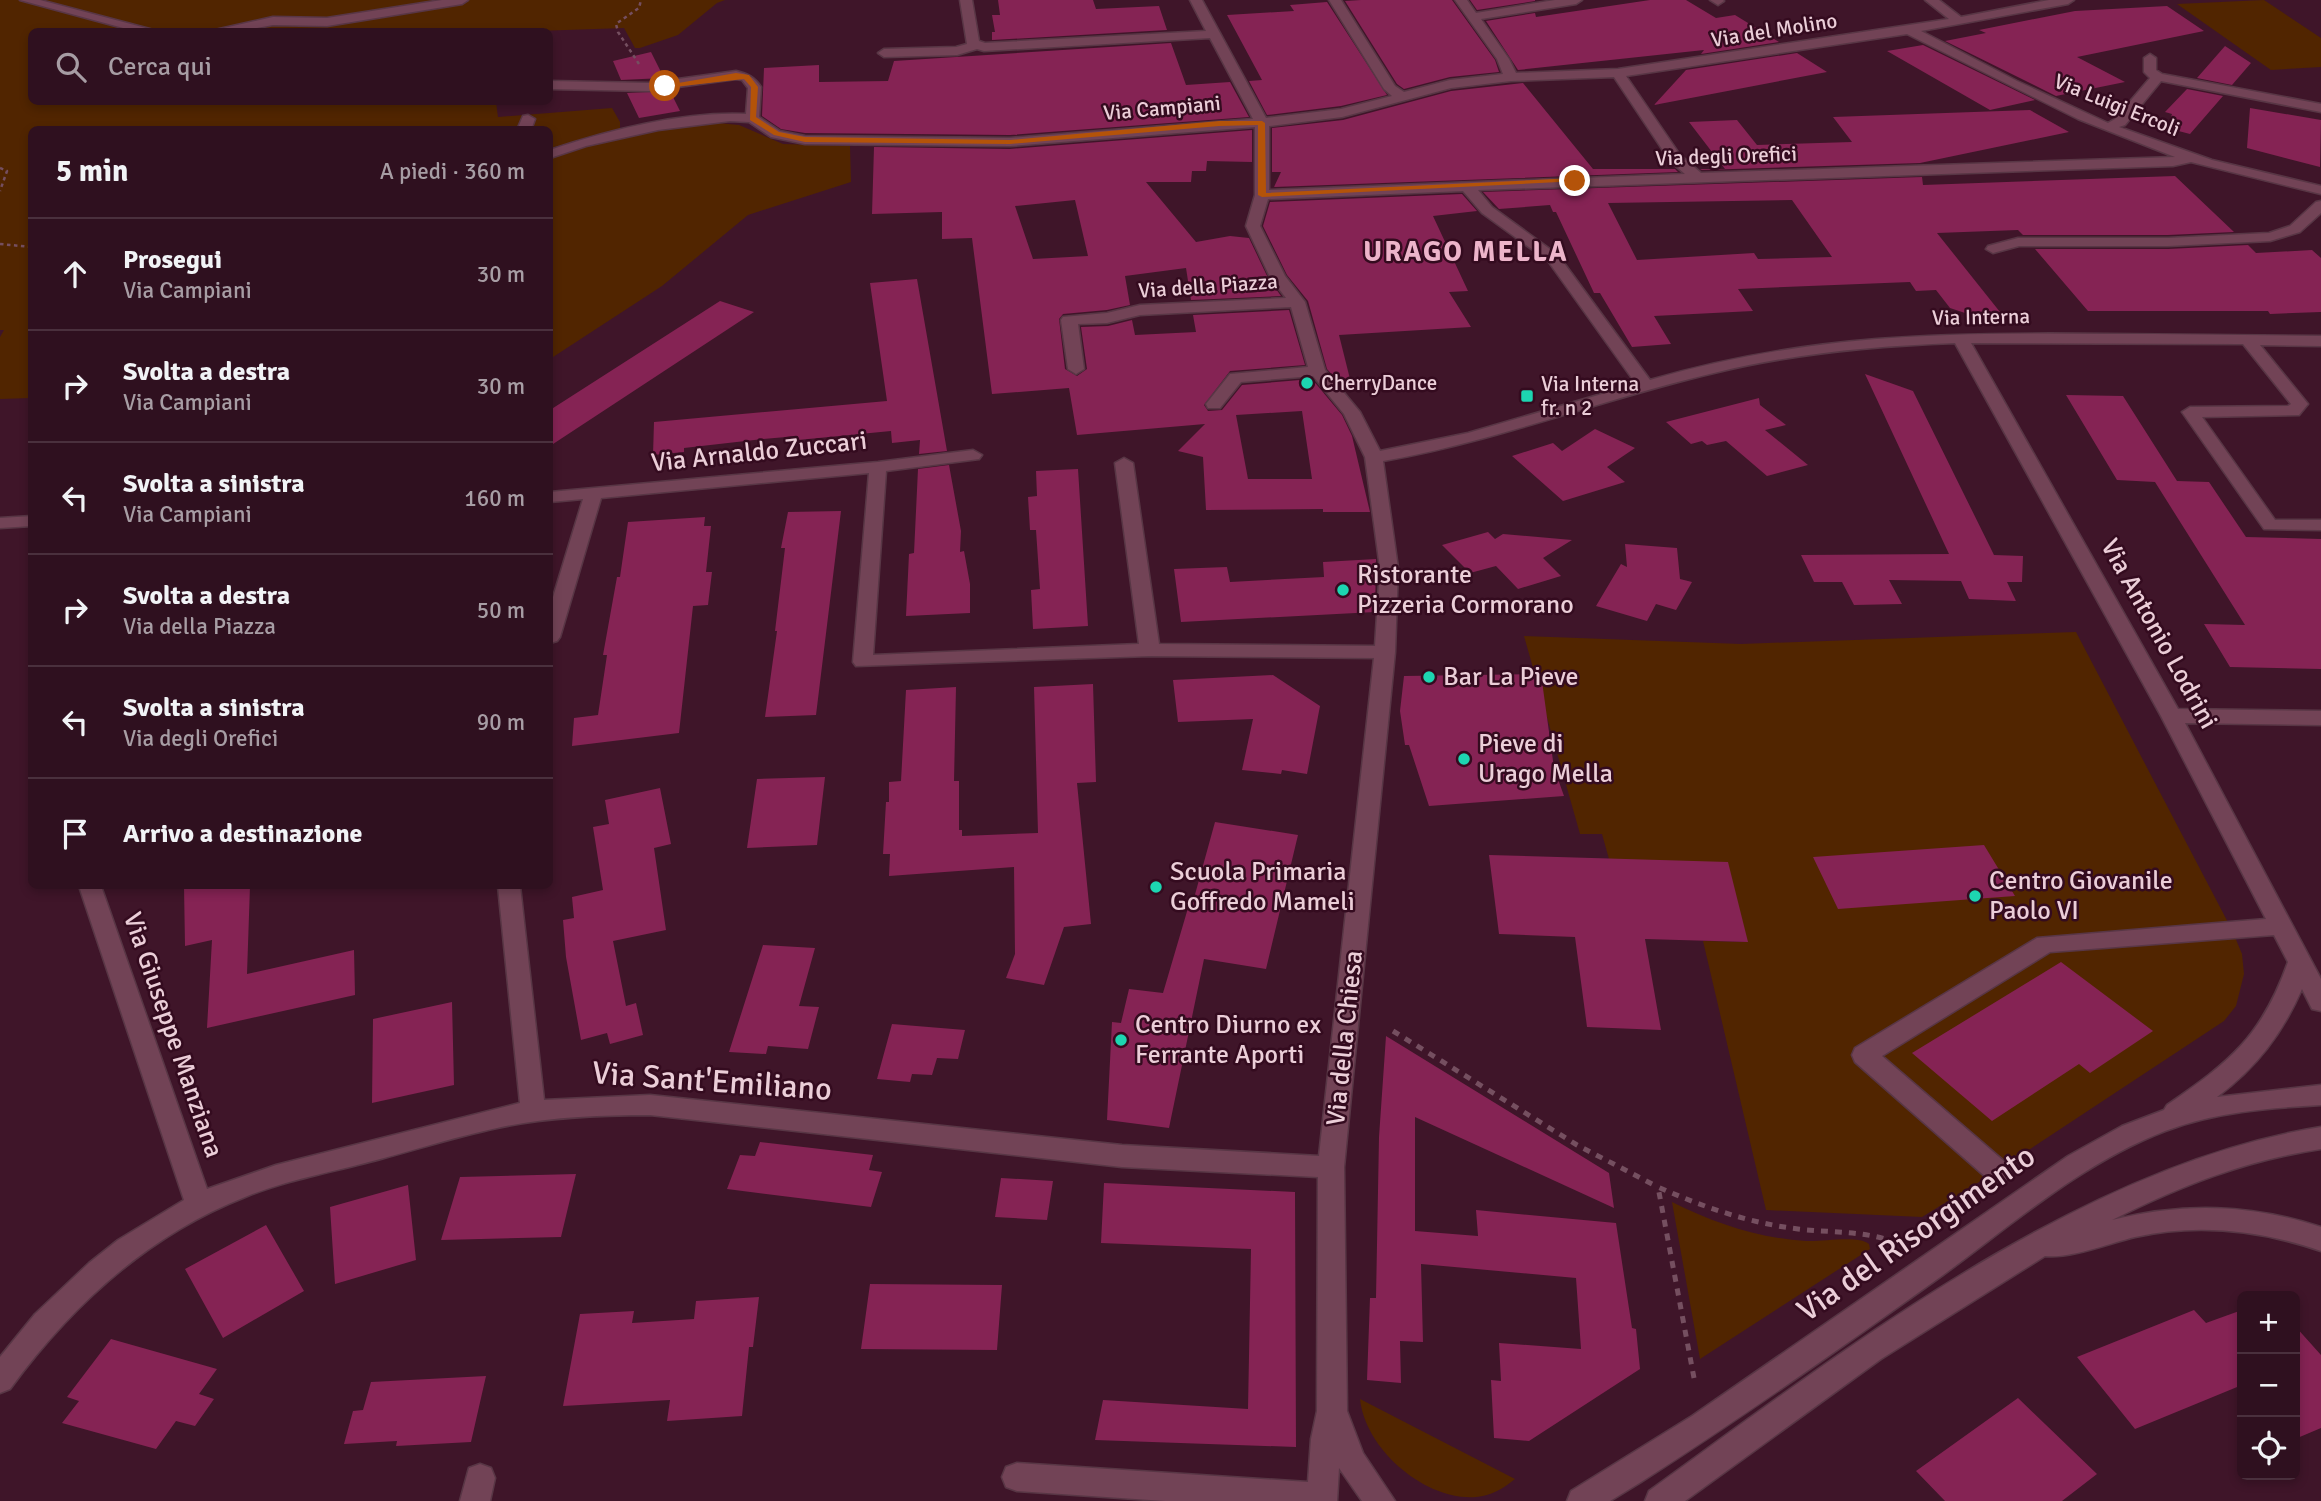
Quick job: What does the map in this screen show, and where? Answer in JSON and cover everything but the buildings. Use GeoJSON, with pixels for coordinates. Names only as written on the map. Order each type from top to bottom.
{"type":"FeatureCollection","features":[{"type":"Feature","properties":{"kind":"street"},"geometry":{"type":"LineString","coordinates":[[26,0],[139,28]]}},
{"type":"Feature","properties":{"kind":"street"},"geometry":{"type":"LineString","coordinates":[[236,28],[273,22],[363,18],[461,0]]}},
{"type":"Feature","properties":{"kind":"street"},"geometry":{"type":"LineString","coordinates":[[966,0],[973,43],[976,45]]}},
{"type":"Feature","properties":{"kind":"street","name":"Via della Piazza"},"geometry":{"type":"LineString","coordinates":[[1196,0],[1262,123],[1262,195],[1253,226],[1278,277],[1297,302],[1317,371],[1352,412],[1374,457]]}},
{"type":"Feature","properties":{"kind":"street"},"geometry":{"type":"LineString","coordinates":[[1335,0],[1390,89],[1401,96]]}},
{"type":"Feature","properties":{"kind":"street"},"geometry":{"type":"LineString","coordinates":[[1461,0],[1511,76]]}},
{"type":"Feature","properties":{"kind":"street"},"geometry":{"type":"LineString","coordinates":[[1474,17],[1576,0]]}},
{"type":"Feature","properties":{"kind":"street"},"geometry":{"type":"LineString","coordinates":[[1931,0],[1959,21]]}},
{"type":"Feature","properties":{"kind":"street","name":"Via del Molino"},"geometry":{"type":"LineString","coordinates":[[1618,73],[1909,30],[2068,0]]}},
{"type":"Feature","properties":{"kind":"street","name":"Via Luigi Ercoli"},"geometry":{"type":"LineString","coordinates":[[1909,30],[2002,79],[2110,127],[2191,158],[2321,190]]}},
{"type":"Feature","properties":{"kind":"street"},"geometry":{"type":"LineString","coordinates":[[884,53],[957,51],[976,45],[1215,34]]}},
{"type":"Feature","properties":{"kind":"street"},"geometry":{"type":"LineString","coordinates":[[2150,58],[2150,72],[2158,77],[2321,108]]}},
{"type":"Feature","properties":{"kind":"street"},"geometry":{"type":"LineString","coordinates":[[1618,73],[1675,158],[1698,178]]}},
{"type":"Feature","properties":{"kind":"street","name":"Via Campiani"},"geometry":{"type":"LineString","coordinates":[[752,118],[776,134],[805,140],[1010,142],[1219,124],[1262,123],[1342,113],[1450,84],[1511,76],[1618,73]]}},
{"type":"Feature","properties":{"kind":"street"},"geometry":{"type":"LineString","coordinates":[[553,85],[649,87],[736,75],[746,77],[755,87],[752,118],[684,121],[592,141],[553,153]]}},
{"type":"Feature","properties":{"kind":"street"},"geometry":{"type":"LineString","coordinates":[[2110,127],[2120,122],[2158,77]]}},
{"type":"Feature","properties":{"kind":"street","name":"Via degli Orefici"},"geometry":{"type":"LineString","coordinates":[[1262,195],[2173,162],[2191,158]]}},
{"type":"Feature","properties":{"kind":"street"},"geometry":{"type":"LineString","coordinates":[[1466,186],[1487,210],[1553,258],[1645,385]]}},
{"type":"Feature","properties":{"kind":"street"},"geometry":{"type":"LineString","coordinates":[[1993,249],[2018,242],[2107,240],[2154,243],[2270,237],[2295,229],[2321,205]]}},
{"type":"Feature","properties":{"kind":"street","name":"Via della Piazza"},"geometry":{"type":"LineString","coordinates":[[1076,369],[1069,320],[1140,310],[1297,302]]}},
{"type":"Feature","properties":{"kind":"street","name":"Via Interna"},"geometry":{"type":"LineString","coordinates":[[1374,457],[1428,450],[1645,385],[1762,357],[1860,342],[1960,337],[2321,341]]}},
{"type":"Feature","properties":{"kind":"street","name":"Via Antonio Lodrini"},"geometry":{"type":"LineString","coordinates":[[1960,337],[2171,716],[2321,1002]]}},
{"type":"Feature","properties":{"kind":"street"},"geometry":{"type":"LineString","coordinates":[[2248,339],[2300,404],[2293,411],[2190,412],[2270,525],[2321,525]]}},
{"type":"Feature","properties":{"kind":"street"},"geometry":{"type":"LineString","coordinates":[[1214,404],[1236,377],[1317,371]]}},
{"type":"Feature","properties":{"kind":"street","name":"Via Arnaldo Zuccari"},"geometry":{"type":"LineString","coordinates":[[553,497],[878,467],[973,455]]}},
{"type":"Feature","properties":{"kind":"street","name":"Via della Chiesa"},"geometry":{"type":"LineString","coordinates":[[1322,1499],[1326,1439],[1332,1411],[1332,1167],[1385,652],[1389,568],[1374,457]]}},
{"type":"Feature","properties":{"kind":"street"},"geometry":{"type":"LineString","coordinates":[[1124,463],[1150,650]]}},
{"type":"Feature","properties":{"kind":"street"},"geometry":{"type":"LineString","coordinates":[[878,467],[863,662],[1150,650],[1385,652]]}},
{"type":"Feature","properties":{"kind":"street"},"geometry":{"type":"LineString","coordinates":[[553,622],[593,495]]}},
{"type":"Feature","properties":{"kind":"street"},"geometry":{"type":"LineString","coordinates":[[0,523],[28,522]]}},
{"type":"Feature","properties":{"kind":"street"},"geometry":{"type":"LineString","coordinates":[[2171,716],[2321,718]]}},
{"type":"Feature","properties":{"kind":"street","name":"Via Giuseppe Manziana"},"geometry":{"type":"LineString","coordinates":[[91,889],[199,1204]]}},
{"type":"Feature","properties":{"kind":"street"},"geometry":{"type":"LineString","coordinates":[[509,889],[533,1111]]}},
{"type":"Feature","properties":{"kind":"street"},"geometry":{"type":"LineString","coordinates":[[1997,1171],[1864,1055],[2045,944],[2283,926]]}},
{"type":"Feature","properties":{"kind":"street"},"geometry":{"type":"LineString","coordinates":[[2160,1122],[2227,1077],[2257,1049],[2283,1012],[2300,962]]}},
{"type":"Feature","properties":{"kind":"street","name":"Via del Risorgimento"},"geometry":{"type":"LineString","coordinates":[[1582,1501],[1703,1425],[1934,1265],[2050,1179],[2121,1138],[2160,1122],[2237,1103],[2321,1095]]}},
{"type":"Feature","properties":{"kind":"street","name":"Via Sant'Emiliano"},"geometry":{"type":"LineString","coordinates":[[3,1372],[36,1332],[102,1268],[199,1204],[256,1181],[495,1118],[562,1106],[650,1105],[1122,1156],[1332,1167]]}},
{"type":"Feature","properties":{"kind":"street"},"geometry":{"type":"LineString","coordinates":[[1660,1501],[1916,1321],[2035,1246],[2126,1198],[2193,1169],[2267,1148],[2321,1138]]}},
{"type":"Feature","properties":{"kind":"street"},"geometry":{"type":"LineString","coordinates":[[2035,1246],[2096,1238],[2148,1223],[2184,1218],[2225,1218],[2267,1224],[2321,1239]]}},
{"type":"Feature","properties":{"kind":"street","name":"Via della Chiesa"},"geometry":{"type":"LineString","coordinates":[[1332,1411],[1351,1461],[1380,1501]]}},
{"type":"Feature","properties":{"kind":"street"},"geometry":{"type":"LineString","coordinates":[[1017,1476],[1322,1499]]}},
{"type":"Feature","properties":{"kind":"path"},"geometry":{"type":"LineString","coordinates":[[640,0],[639,8],[616,24],[618,32],[640,65]]}},
{"type":"Feature","properties":{"kind":"path"},"geometry":{"type":"LineString","coordinates":[[0,168],[7,171],[0,191]]}},
{"type":"Feature","properties":{"kind":"path"},"geometry":{"type":"LineString","coordinates":[[0,244],[28,247]]}},
{"type":"Feature","properties":{"kind":"path"},"geometry":{"type":"LineString","coordinates":[[1393,1031],[1566,1139],[1658,1187],[1713,1210],[1742,1218],[1800,1229],[1875,1234],[1899,1244]]}},
{"type":"Feature","properties":{"kind":"path"},"geometry":{"type":"LineString","coordinates":[[1658,1187],[1694,1378]]}},
{"type":"Feature","properties":{"kind":"shaded area"},"geometry":{"type":"Polygon","coordinates":[[[0,0],[725,0],[717,3],[678,35],[640,48],[635,48],[624,28],[553,30],[553,28],[28,28],[28,105],[496,105],[498,117],[612,108],[620,122],[620,130],[553,147],[553,126],[28,126],[28,398],[0,399],[0,337],[4,330],[0,330],[0,0]]]}},
{"type":"Feature","properties":{"kind":"shaded area"},"geometry":{"type":"Polygon","coordinates":[[[2264,0],[2321,38],[2321,67],[2271,70],[2177,4],[2264,0]]]}},
{"type":"Feature","properties":{"kind":"shaded area"},"geometry":{"type":"Polygon","coordinates":[[[718,123],[739,125],[783,144],[850,146],[851,182],[748,215],[662,286],[553,357],[553,156],[675,127],[718,123]]]}},
{"type":"Feature","properties":{"kind":"shaded area","name":"Centro Giovanile Paolo VI"},"geometry":{"type":"Polygon","coordinates":[[[2076,632],[2232,930],[2242,954],[2244,974],[2236,1006],[2224,1021],[1997,1171],[1922,1217],[1766,1210],[1703,941],[1747,942],[1609,859],[1602,834],[1580,834],[1524,636],[1741,644],[2076,632]]]}},
{"type":"Feature","properties":{"kind":"shaded area"},"geometry":{"type":"Polygon","coordinates":[[[1672,1202],[1704,1217],[1754,1233],[1806,1241],[1857,1240],[1869,1244],[1870,1249],[1700,1359],[1672,1202]]]}},
{"type":"Feature","properties":{"kind":"shaded area"},"geometry":{"type":"Polygon","coordinates":[[[1360,1399],[1515,1479],[1497,1491],[1476,1497],[1457,1496],[1418,1481],[1385,1453],[1364,1418],[1360,1399]]]}},
{"type":"Feature","properties":{"kind":"place","name":"CherryDance"},"geometry":{"type":"Point","coordinates":[1307,383]}},
{"type":"Feature","properties":{"kind":"place","name":"Via Interna fr. n 2"},"geometry":{"type":"Point","coordinates":[1527,396]}},
{"type":"Feature","properties":{"kind":"place","name":"Ristorante Pizzeria Cormorano"},"geometry":{"type":"Point","coordinates":[1343,590]}},
{"type":"Feature","properties":{"kind":"place","name":"Bar La Pieve"},"geometry":{"type":"Point","coordinates":[1429,677]}},
{"type":"Feature","properties":{"kind":"place","name":"Pieve di Urago Mella"},"geometry":{"type":"Point","coordinates":[1464,759]}},
{"type":"Feature","properties":{"kind":"place","name":"Scuola Primaria Goffredo Mameli"},"geometry":{"type":"Point","coordinates":[1156,887]}},
{"type":"Feature","properties":{"kind":"place","name":"Centro Giovanile Paolo VI"},"geometry":{"type":"Point","coordinates":[1975,896]}},
{"type":"Feature","properties":{"kind":"place","name":"Centro Diurno ex Ferrante Aporti"},"geometry":{"type":"Point","coordinates":[1121,1040]}},
{"type":"Feature","properties":{"kind":"district","name":"URAGO MELLA"},"geometry":{"type":"Point","coordinates":[1466,252]}},
{"type":"Feature","properties":{"kind":"route"},"geometry":{"type":"LineString","coordinates":[[665,86],[736,75],[746,77],[755,87],[752,118],[776,134],[805,140],[1010,142],[1219,124],[1262,123],[1262,195],[1575,181]]}}]}
